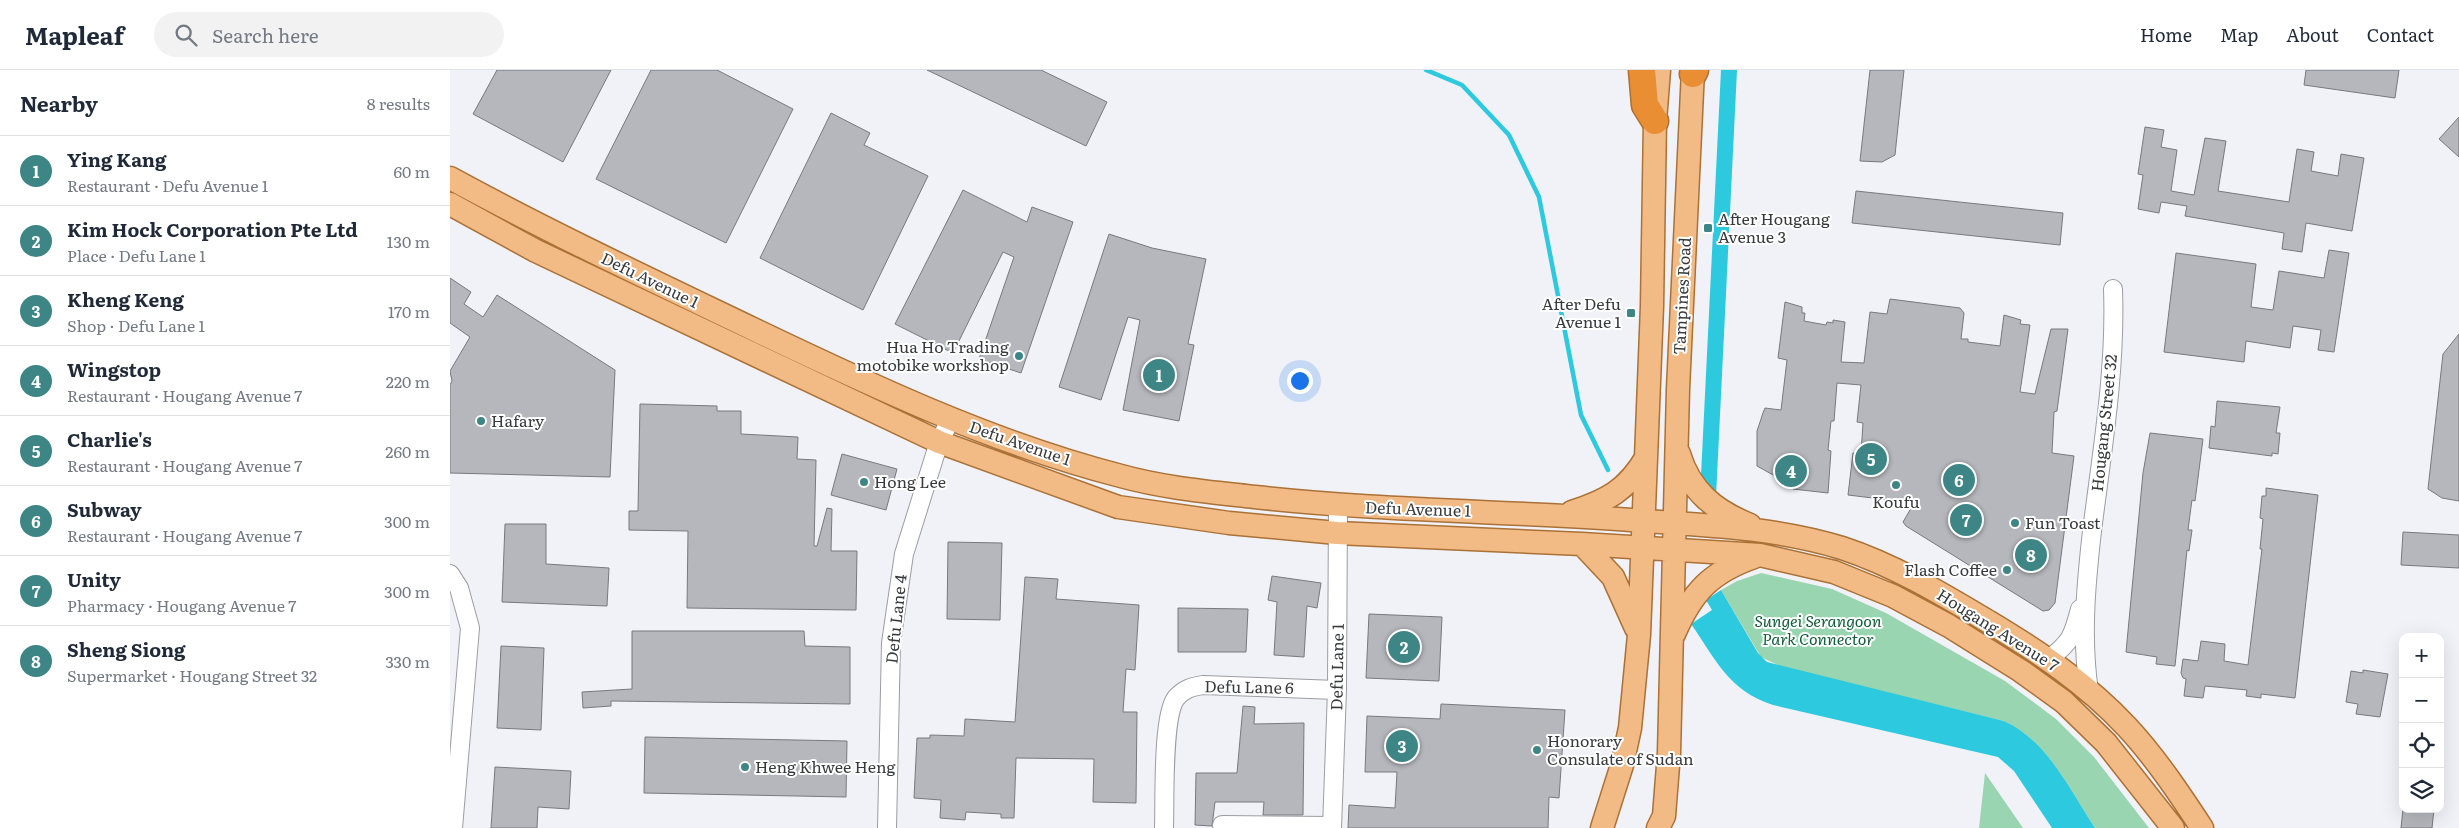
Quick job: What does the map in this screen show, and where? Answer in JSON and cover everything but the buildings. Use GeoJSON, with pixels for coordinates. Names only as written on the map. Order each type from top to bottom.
{"type":"FeatureCollection","features":[{"type":"Feature","properties":{"kind":"highway"},"geometry":{"type":"LineString","coordinates":[[1642,70],[1645,106],[1655,121]]}},
{"type":"Feature","properties":{"kind":"main road","name":"Tampines Road"},"geometry":{"type":"LineString","coordinates":[[1602,828],[1622,765],[1630,728],[1639,635],[1642,521],[1652,306],[1655,121],[1659,70]]}},
{"type":"Feature","properties":{"kind":"main road","name":"Tampines Road"},"geometry":{"type":"LineString","coordinates":[[1658,828],[1664,816],[1669,753],[1670,642],[1676,445],[1694,71]]}},
{"type":"Feature","properties":{"kind":"main road","name":"Defu Avenue 1"},"geometry":{"type":"LineString","coordinates":[[450,178],[555,235],[818,360],[951,419],[1069,461],[1125,478],[1225,494],[1338,506],[1564,515],[1642,521]]}},
{"type":"Feature","properties":{"kind":"main road","name":"Defu Avenue 1"},"geometry":{"type":"LineString","coordinates":[[450,204],[536,251],[938,442],[1118,507],[1229,523],[1337,534],[1641,548]]}},
{"type":"Feature","properties":{"kind":"main road"},"geometry":{"type":"LineString","coordinates":[[1676,445],[1685,474],[1700,493],[1728,516],[1763,530]]}},
{"type":"Feature","properties":{"kind":"main road"},"geometry":{"type":"LineString","coordinates":[[1564,515],[1610,497],[1635,476],[1646,458]]}},
{"type":"Feature","properties":{"kind":"main road"},"geometry":{"type":"LineString","coordinates":[[1642,521],[1674,523]]}},
{"type":"Feature","properties":{"kind":"main road","name":"Hougang Avenue 7"},"geometry":{"type":"LineString","coordinates":[[1674,523],[1763,530],[1842,548],[1902,572],[2048,658],[2089,691],[2128,728],[2179,793],[2202,828]]}},
{"type":"Feature","properties":{"kind":"main road"},"geometry":{"type":"LineString","coordinates":[[1582,544],[1613,578],[1639,635]]}},
{"type":"Feature","properties":{"kind":"main road"},"geometry":{"type":"LineString","coordinates":[[1641,548],[1673,550]]}},
{"type":"Feature","properties":{"kind":"main road","name":"Hougang Avenue 7"},"geometry":{"type":"LineString","coordinates":[[1673,550],[1760,555],[1834,572],[1893,596],[1957,631],[2021,671],[2064,702],[2106,743],[2173,828]]}},
{"type":"Feature","properties":{"kind":"main road"},"geometry":{"type":"LineString","coordinates":[[1670,642],[1682,615],[1695,595],[1710,579],[1732,565],[1760,555]]}},
{"type":"Feature","properties":{"kind":"street","name":"Hougang Street 32"},"geometry":{"type":"LineString","coordinates":[[2089,691],[2086,671],[2086,587],[2111,373],[2114,322],[2113,289]]}},
{"type":"Feature","properties":{"kind":"street","name":"Defu Lane 4"},"geometry":{"type":"LineString","coordinates":[[887,828],[891,644],[904,554],[938,442],[951,419]]}},
{"type":"Feature","properties":{"kind":"street","name":"Defu Lane 1"},"geometry":{"type":"LineString","coordinates":[[1332,827],[1337,690],[1338,506]]}},
{"type":"Feature","properties":{"kind":"street"},"geometry":{"type":"LineString","coordinates":[[450,574],[460,588],[470,628],[453,828]]}},
{"type":"Feature","properties":{"kind":"street","name":"Hougang Street 32"},"geometry":{"type":"LineString","coordinates":[[2048,658],[2067,646],[2075,628],[2086,587]]}},
{"type":"Feature","properties":{"kind":"street","name":"Defu Lane 6"},"geometry":{"type":"LineString","coordinates":[[1164,828],[1168,722],[1175,700],[1186,689],[1203,685],[1337,690]]}},
{"type":"Feature","properties":{"kind":"street"},"geometry":{"type":"LineString","coordinates":[[1222,825],[1332,827]]}},
{"type":"Feature","properties":{"kind":"green space","name":"Sungei Serangoon Park Connector"},"geometry":{"type":"Polygon","coordinates":[[[1761,573],[1832,589],[1886,613],[2005,681],[2056,719],[2094,757],[2149,828],[2095,828],[2067,782],[2045,753],[2019,729],[2004,721],[1782,667],[1761,657],[1721,590],[1737,581],[1761,573]]]}},
{"type":"Feature","properties":{"kind":"green space"},"geometry":{"type":"Polygon","coordinates":[[[1985,773],[2023,828],[1979,828],[1985,773]]]}},
{"type":"Feature","properties":{"kind":"water"},"geometry":{"type":"Polygon","coordinates":[[[1721,590],[1758,653],[1767,662],[2004,721],[2019,729],[2033,740],[2056,767],[2095,828],[2052,828],[2014,771],[1998,757],[1773,705],[1745,691],[1725,673],[1691,624],[1712,610],[1706,600],[1721,590]]]}},
{"type":"Feature","properties":{"kind":"waterway"},"geometry":{"type":"LineString","coordinates":[[1426,70],[1462,85],[1509,135],[1539,197],[1581,415],[1608,470]]}},
{"type":"Feature","properties":{"kind":"waterway"},"geometry":{"type":"LineString","coordinates":[[1708,496],[1729,70]]}},
{"type":"Feature","properties":{"kind":"place","name":"After Hougang Avenue 3"},"geometry":{"type":"Point","coordinates":[1708,228]}},
{"type":"Feature","properties":{"kind":"place","name":"After Defu Avenue 1"},"geometry":{"type":"Point","coordinates":[1631,313]}},
{"type":"Feature","properties":{"kind":"place","name":"Hua Ho Trading motobike workshop"},"geometry":{"type":"Point","coordinates":[1019,356]}},
{"type":"Feature","properties":{"kind":"place","name":"Ying Kang"},"geometry":{"type":"Point","coordinates":[1159,375]}},
{"type":"Feature","properties":{"kind":"place","name":"Hafary"},"geometry":{"type":"Point","coordinates":[481,421]}},
{"type":"Feature","properties":{"kind":"place","name":"Charlie's"},"geometry":{"type":"Point","coordinates":[1871,459]}},
{"type":"Feature","properties":{"kind":"place","name":"Wingstop"},"geometry":{"type":"Point","coordinates":[1791,471]}},
{"type":"Feature","properties":{"kind":"place","name":"Subway"},"geometry":{"type":"Point","coordinates":[1959,480]}},
{"type":"Feature","properties":{"kind":"place","name":"Hong Lee"},"geometry":{"type":"Point","coordinates":[864,482]}},
{"type":"Feature","properties":{"kind":"place","name":"Koufu"},"geometry":{"type":"Point","coordinates":[1896,485]}},
{"type":"Feature","properties":{"kind":"place","name":"Unity"},"geometry":{"type":"Point","coordinates":[1966,520]}},
{"type":"Feature","properties":{"kind":"place","name":"Fun Toast"},"geometry":{"type":"Point","coordinates":[2015,523]}},
{"type":"Feature","properties":{"kind":"place","name":"Sheng Siong"},"geometry":{"type":"Point","coordinates":[2031,555]}},
{"type":"Feature","properties":{"kind":"place","name":"Flash Coffee"},"geometry":{"type":"Point","coordinates":[2007,570]}},
{"type":"Feature","properties":{"kind":"place","name":"Kim Hock Corporation Pte Ltd"},"geometry":{"type":"Point","coordinates":[1404,647]}},
{"type":"Feature","properties":{"kind":"place","name":"Kheng Keng"},"geometry":{"type":"Point","coordinates":[1402,746]}},
{"type":"Feature","properties":{"kind":"place","name":"Honorary Consulate of Sudan"},"geometry":{"type":"Point","coordinates":[1537,750]}},
{"type":"Feature","properties":{"kind":"place","name":"Heng Khwee Heng"},"geometry":{"type":"Point","coordinates":[745,767]}}]}
